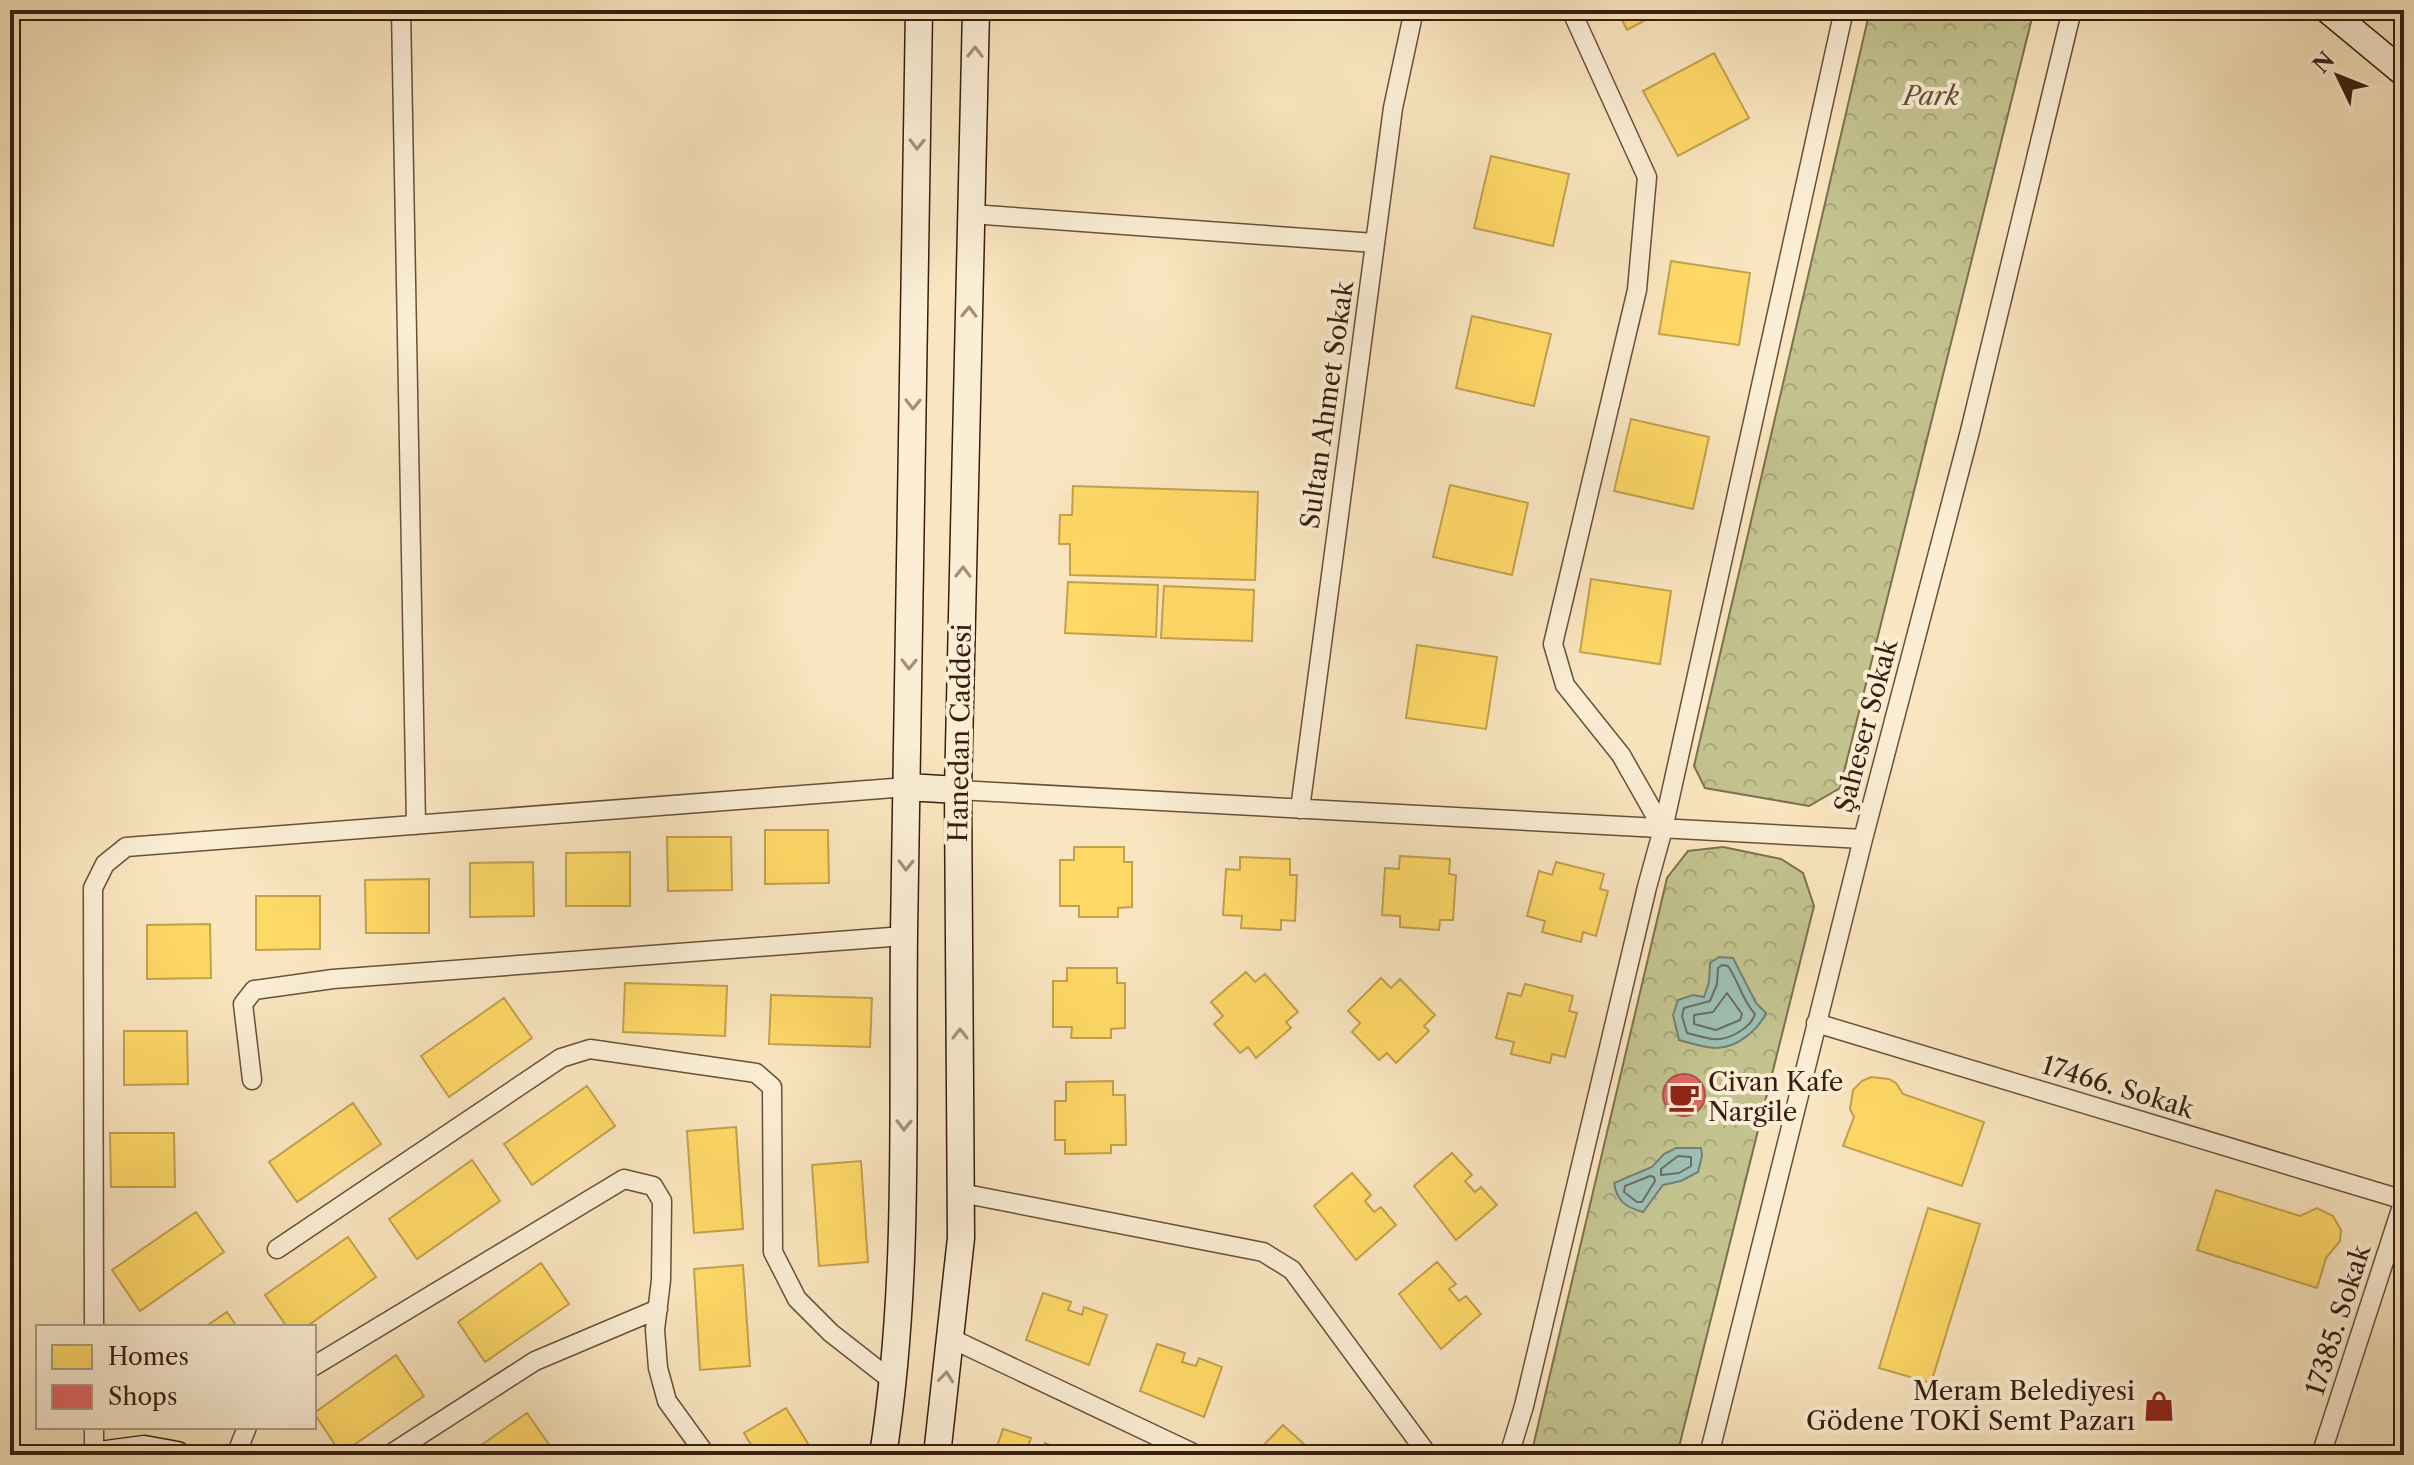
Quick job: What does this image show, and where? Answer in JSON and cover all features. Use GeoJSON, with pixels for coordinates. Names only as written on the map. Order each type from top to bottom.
{"type":"FeatureCollection","features":[{"type":"Feature","properties":{"kind":"street"},"geometry":{"type":"LineString","coordinates":[[401,10],[416,825]]}},
{"type":"Feature","properties":{"kind":"street","name":"Hanedan Caddesi"},"geometry":{"type":"LineString","coordinates":[[883,1455],[895,1383],[904,1125],[904,936],[919,10]]}},
{"type":"Feature","properties":{"kind":"street","name":"Hanedan Caddesi"},"geometry":{"type":"LineString","coordinates":[[937,1455],[961,1238],[958,790],[976,10]]}},
{"type":"Feature","properties":{"kind":"street","name":"Sultan Ahmet Sokak"},"geometry":{"type":"LineString","coordinates":[[1300,809],[1393,108],[1414,10]]}},
{"type":"Feature","properties":{"kind":"street"},"geometry":{"type":"LineString","coordinates":[[1571,10],[1647,177],[1637,290],[1553,644],[1565,685],[1621,755],[1663,829]]}},
{"type":"Feature","properties":{"kind":"street"},"geometry":{"type":"LineString","coordinates":[[1509,1455],[1524,1406],[1663,829],[1844,10]]}},
{"type":"Feature","properties":{"kind":"street","name":"Şaheser Sokak"},"geometry":{"type":"LineString","coordinates":[[1709,1455],[1816,1023],[1970,431],[2072,10]]}},
{"type":"Feature","properties":{"kind":"street"},"geometry":{"type":"LineString","coordinates":[[2328,10],[2404,73]]}},
{"type":"Feature","properties":{"kind":"street"},"geometry":{"type":"LineString","coordinates":[[971,214],[1375,243]]}},
{"type":"Feature","properties":{"kind":"street"},"geometry":{"type":"LineString","coordinates":[[94,1325],[93,888],[105,864],[126,847],[907,787],[1863,839]]}},
{"type":"Feature","properties":{"kind":"street"},"geometry":{"type":"LineString","coordinates":[[252,1080],[243,1004],[254,990],[333,979],[904,936]]}},
{"type":"Feature","properties":{"kind":"street","name":"17466. Sokak"},"geometry":{"type":"LineString","coordinates":[[1816,1023],[2404,1200]]}},
{"type":"Feature","properties":{"kind":"street"},"geometry":{"type":"LineString","coordinates":[[277,1249],[561,1058],[590,1049],[756,1073],[772,1087],[773,1252],[797,1299],[831,1333],[895,1383]]}},
{"type":"Feature","properties":{"kind":"street"},"geometry":{"type":"LineString","coordinates":[[316,1365],[624,1179],[653,1186],[662,1201],[661,1280],[655,1330],[658,1368],[667,1401],[706,1455]]}},
{"type":"Feature","properties":{"kind":"street"},"geometry":{"type":"LineString","coordinates":[[961,1193],[1263,1252],[1292,1270],[1428,1455]]}},
{"type":"Feature","properties":{"kind":"street","name":"17385. Sokak"},"geometry":{"type":"LineString","coordinates":[[2321,1455],[2404,1200]]}},
{"type":"Feature","properties":{"kind":"street"},"geometry":{"type":"LineString","coordinates":[[389,1455],[535,1361],[658,1309]]}},
{"type":"Feature","properties":{"kind":"street"},"geometry":{"type":"LineString","coordinates":[[950,1338],[1197,1455]]}},
{"type":"Feature","properties":{"kind":"street"},"geometry":{"type":"LineString","coordinates":[[94,1429],[97,1455],[144,1449],[177,1455]]}},
{"type":"Feature","properties":{"kind":"street"},"geometry":{"type":"LineString","coordinates":[[236,1455],[246,1429]]}},
{"type":"Feature","properties":{"kind":"green space","name":"Park"},"geometry":{"type":"Polygon","coordinates":[[[1870,10],[2034,10],[1840,788],[1809,806],[1705,788],[1694,766],[1870,10]]]}},
{"type":"Feature","properties":{"kind":"green space"},"geometry":{"type":"Polygon","coordinates":[[[1723,847],[1781,859],[1803,873],[1814,906],[1677,1455],[1531,1455],[1667,878],[1688,851],[1723,847]]]}},
{"type":"Feature","properties":{"kind":"water"},"geometry":{"type":"Polygon","coordinates":[[[1719,957],[1733,958],[1756,1003],[1766,1013],[1752,1032],[1732,1045],[1712,1048],[1679,1040],[1673,1015],[1678,1000],[1693,995],[1704,997],[1710,963],[1719,957]]]}},
{"type":"Feature","properties":{"kind":"water"},"geometry":{"type":"Polygon","coordinates":[[[1676,1148],[1701,1148],[1698,1172],[1681,1181],[1663,1185],[1643,1212],[1623,1202],[1614,1183],[1652,1167],[1664,1154],[1676,1148]]]}},
{"type":"Feature","properties":{"kind":"building: Homes"},"geometry":{"type":"Polygon","coordinates":[[[1617,10],[1664,10],[1627,30],[1617,10]]]}},
{"type":"Feature","properties":{"kind":"building: Homes"},"geometry":{"type":"Polygon","coordinates":[[[1714,53],[1749,118],[1678,156],[1643,91],[1714,53]]]}},
{"type":"Feature","properties":{"kind":"building: Homes"},"geometry":{"type":"Polygon","coordinates":[[[1491,156],[1569,174],[1553,246],[1474,228],[1491,156]]]}},
{"type":"Feature","properties":{"kind":"building: Homes"},"geometry":{"type":"Polygon","coordinates":[[[1671,261],[1750,273],[1739,345],[1659,334],[1671,261]]]}},
{"type":"Feature","properties":{"kind":"building: Homes"},"geometry":{"type":"Polygon","coordinates":[[[1472,316],[1551,334],[1534,406],[1456,388],[1472,316]]]}},
{"type":"Feature","properties":{"kind":"building: Homes"},"geometry":{"type":"Polygon","coordinates":[[[1631,419],[1709,437],[1693,509],[1614,491],[1631,419]]]}},
{"type":"Feature","properties":{"kind":"building: Homes"},"geometry":{"type":"Polygon","coordinates":[[[1450,485],[1528,503],[1512,575],[1433,557],[1450,485]]]}},
{"type":"Feature","properties":{"kind":"building: Homes"},"geometry":{"type":"Polygon","coordinates":[[[1073,486],[1258,492],[1255,580],[1070,575],[1070,544],[1059,544],[1060,515],[1072,515],[1073,486]]]}},
{"type":"Feature","properties":{"kind":"building: Homes"},"geometry":{"type":"Polygon","coordinates":[[[1591,579],[1671,591],[1660,664],[1580,652],[1591,579]]]}},
{"type":"Feature","properties":{"kind":"building: Homes"},"geometry":{"type":"Polygon","coordinates":[[[1068,582],[1158,585],[1156,637],[1065,633],[1068,582]]]}},
{"type":"Feature","properties":{"kind":"building: Homes"},"geometry":{"type":"Polygon","coordinates":[[[1164,586],[1254,590],[1252,641],[1161,638],[1164,586]]]}},
{"type":"Feature","properties":{"kind":"building: Homes"},"geometry":{"type":"Polygon","coordinates":[[[1417,645],[1497,657],[1486,729],[1406,718],[1417,645]]]}},
{"type":"Feature","properties":{"kind":"building: Homes"},"geometry":{"type":"Polygon","coordinates":[[[765,830],[828,830],[829,883],[765,884],[765,830]]]}},
{"type":"Feature","properties":{"kind":"building: Homes"},"geometry":{"type":"Polygon","coordinates":[[[667,837],[731,837],[732,890],[668,891],[667,837]]]}},
{"type":"Feature","properties":{"kind":"building: Homes"},"geometry":{"type":"Polygon","coordinates":[[[1074,847],[1124,847],[1124,862],[1132,862],[1132,907],[1118,908],[1118,917],[1079,917],[1079,906],[1060,906],[1060,860],[1074,860],[1074,847]]]}},
{"type":"Feature","properties":{"kind":"building: Homes"},"geometry":{"type":"Polygon","coordinates":[[[630,852],[630,906],[566,906],[566,853],[630,852]]]}},
{"type":"Feature","properties":{"kind":"building: Homes"},"geometry":{"type":"Polygon","coordinates":[[[1400,856],[1450,859],[1449,874],[1456,875],[1453,920],[1440,920],[1439,930],[1400,927],[1400,916],[1382,915],[1385,868],[1399,869],[1400,856]]]}},
{"type":"Feature","properties":{"kind":"building: Homes"},"geometry":{"type":"Polygon","coordinates":[[[1240,857],[1290,859],[1290,875],[1297,875],[1295,921],[1281,920],[1281,930],[1241,928],[1242,916],[1223,915],[1226,869],[1240,870],[1240,857]]]}},
{"type":"Feature","properties":{"kind":"building: Homes"},"geometry":{"type":"Polygon","coordinates":[[[533,862],[534,916],[470,917],[470,863],[533,862]]]}},
{"type":"Feature","properties":{"kind":"building: Homes"},"geometry":{"type":"Polygon","coordinates":[[[1556,862],[1604,874],[1600,889],[1608,891],[1596,936],[1583,932],[1581,942],[1542,932],[1545,921],[1527,916],[1539,871],[1552,875],[1556,862]]]}},
{"type":"Feature","properties":{"kind":"building: Homes"},"geometry":{"type":"Polygon","coordinates":[[[429,879],[429,933],[366,933],[365,880],[429,879]]]}},
{"type":"Feature","properties":{"kind":"building: Homes"},"geometry":{"type":"Polygon","coordinates":[[[256,896],[320,896],[320,949],[256,950],[256,896]]]}},
{"type":"Feature","properties":{"kind":"building: Homes"},"geometry":{"type":"Polygon","coordinates":[[[210,924],[211,978],[147,979],[147,925],[210,924]]]}},
{"type":"Feature","properties":{"kind":"building: Homes"},"geometry":{"type":"Polygon","coordinates":[[[1067,968],[1117,968],[1117,983],[1125,983],[1125,1028],[1111,1029],[1111,1038],[1071,1038],[1072,1027],[1053,1027],[1053,981],[1067,981],[1067,968]]]}},
{"type":"Feature","properties":{"kind":"building: Homes"},"geometry":{"type":"Polygon","coordinates":[[[1246,972],[1255,982],[1265,974],[1298,1012],[1286,1022],[1291,1028],[1256,1058],[1248,1047],[1240,1053],[1214,1024],[1223,1016],[1211,1002],[1246,972]]]}},
{"type":"Feature","properties":{"kind":"building: Homes"},"geometry":{"type":"Polygon","coordinates":[[[1381,978],[1391,988],[1400,979],[1435,1015],[1424,1026],[1429,1031],[1396,1063],[1387,1053],[1379,1060],[1352,1032],[1360,1023],[1348,1011],[1381,978]]]}},
{"type":"Feature","properties":{"kind":"building: Homes"},"geometry":{"type":"Polygon","coordinates":[[[625,983],[727,986],[725,1036],[623,1032],[625,983]]]}},
{"type":"Feature","properties":{"kind":"building: Homes"},"geometry":{"type":"Polygon","coordinates":[[[1525,984],[1573,996],[1569,1011],[1577,1013],[1565,1057],[1552,1054],[1550,1063],[1511,1054],[1514,1042],[1496,1038],[1508,993],[1521,996],[1525,984]]]}},
{"type":"Feature","properties":{"kind":"building: Homes"},"geometry":{"type":"Polygon","coordinates":[[[771,995],[872,998],[870,1047],[769,1044],[771,995]]]}},
{"type":"Feature","properties":{"kind":"building: Homes"},"geometry":{"type":"Polygon","coordinates":[[[504,998],[532,1038],[449,1097],[421,1056],[504,998]]]}},
{"type":"Feature","properties":{"kind":"building: Homes"},"geometry":{"type":"Polygon","coordinates":[[[124,1031],[187,1031],[188,1084],[124,1085],[124,1031]]]}},
{"type":"Feature","properties":{"kind":"building: Homes"},"geometry":{"type":"Polygon","coordinates":[[[1871,1077],[1889,1079],[1903,1094],[1984,1122],[1962,1186],[1843,1146],[1854,1117],[1850,1109],[1853,1090],[1871,1077]]]}},
{"type":"Feature","properties":{"kind":"building: Homes"},"geometry":{"type":"Polygon","coordinates":[[[1113,1081],[1113,1095],[1125,1095],[1126,1145],[1111,1145],[1111,1153],[1065,1154],[1065,1140],[1055,1140],[1055,1101],[1066,1101],[1066,1082],[1113,1081]]]}},
{"type":"Feature","properties":{"kind":"building: Homes"},"geometry":{"type":"Polygon","coordinates":[[[587,1086],[615,1126],[532,1185],[504,1144],[587,1086]]]}},
{"type":"Feature","properties":{"kind":"building: Homes"},"geometry":{"type":"Polygon","coordinates":[[[353,1103],[381,1144],[297,1202],[269,1162],[353,1103]]]}},
{"type":"Feature","properties":{"kind":"building: Homes"},"geometry":{"type":"Polygon","coordinates":[[[736,1127],[743,1229],[694,1233],[687,1131],[736,1127]]]}},
{"type":"Feature","properties":{"kind":"building: Homes"},"geometry":{"type":"Polygon","coordinates":[[[110,1133],[174,1133],[175,1187],[111,1187],[110,1133]]]}},
{"type":"Feature","properties":{"kind":"building: Homes"},"geometry":{"type":"Polygon","coordinates":[[[1452,1153],[1472,1175],[1465,1181],[1475,1192],[1481,1187],[1497,1205],[1456,1240],[1414,1186],[1452,1153]]]}},
{"type":"Feature","properties":{"kind":"building: Homes"},"geometry":{"type":"Polygon","coordinates":[[[472,1160],[500,1201],[417,1259],[389,1219],[472,1160]]]}},
{"type":"Feature","properties":{"kind":"building: Homes"},"geometry":{"type":"Polygon","coordinates":[[[861,1161],[868,1262],[819,1266],[812,1165],[861,1161]]]}},
{"type":"Feature","properties":{"kind":"building: Homes"},"geometry":{"type":"Polygon","coordinates":[[[1352,1173],[1371,1195],[1365,1201],[1374,1212],[1381,1207],[1396,1225],[1356,1260],[1314,1206],[1352,1173]]]}},
{"type":"Feature","properties":{"kind":"building: Homes"},"geometry":{"type":"Polygon","coordinates":[[[2216,1190],[2300,1216],[2317,1208],[2333,1216],[2341,1230],[2340,1241],[2326,1258],[2317,1288],[2197,1250],[2216,1190]]]}},
{"type":"Feature","properties":{"kind":"building: Homes"},"geometry":{"type":"Polygon","coordinates":[[[1928,1208],[1980,1224],[1931,1383],[1879,1368],[1928,1208]]]}},
{"type":"Feature","properties":{"kind":"building: Homes"},"geometry":{"type":"Polygon","coordinates":[[[196,1212],[224,1252],[140,1311],[112,1270],[196,1212]]]}},
{"type":"Feature","properties":{"kind":"building: Homes"},"geometry":{"type":"Polygon","coordinates":[[[348,1237],[376,1277],[309,1325],[286,1325],[265,1295],[348,1237]]]}},
{"type":"Feature","properties":{"kind":"building: Homes"},"geometry":{"type":"Polygon","coordinates":[[[1437,1262],[1456,1284],[1449,1289],[1459,1301],[1466,1296],[1481,1314],[1441,1349],[1399,1294],[1437,1262]]]}},
{"type":"Feature","properties":{"kind":"building: Homes"},"geometry":{"type":"Polygon","coordinates":[[[541,1263],[569,1304],[485,1362],[458,1322],[541,1263]]]}},
{"type":"Feature","properties":{"kind":"building: Homes"},"geometry":{"type":"Polygon","coordinates":[[[743,1265],[750,1366],[700,1370],[694,1269],[743,1265]]]}},
{"type":"Feature","properties":{"kind":"building: Homes"},"geometry":{"type":"Polygon","coordinates":[[[1043,1293],[1071,1302],[1068,1310],[1082,1315],[1084,1307],[1107,1315],[1089,1365],[1026,1340],[1043,1293]]]}},
{"type":"Feature","properties":{"kind":"building: Homes"},"geometry":{"type":"Polygon","coordinates":[[[227,1312],[236,1325],[208,1325],[227,1312]]]}},
{"type":"Feature","properties":{"kind":"building: Homes"},"geometry":{"type":"Polygon","coordinates":[[[1157,1344],[1185,1353],[1182,1362],[1196,1366],[1199,1358],[1222,1367],[1204,1417],[1140,1391],[1157,1344]]]}},
{"type":"Feature","properties":{"kind":"building: Homes"},"geometry":{"type":"Polygon","coordinates":[[[396,1355],[424,1396],[341,1454],[316,1412],[396,1355]]]}},
{"type":"Feature","properties":{"kind":"building: Homes"},"geometry":{"type":"Polygon","coordinates":[[[786,1408],[815,1455],[757,1455],[744,1433],[786,1408]]]}},
{"type":"Feature","properties":{"kind":"building: Homes"},"geometry":{"type":"Polygon","coordinates":[[[527,1413],[555,1453],[467,1455],[527,1413]]]}},
{"type":"Feature","properties":{"kind":"building: Homes"},"geometry":{"type":"Polygon","coordinates":[[[1283,1425],[1304,1444],[1298,1451],[1303,1455],[1254,1455],[1283,1425]]]}},
{"type":"Feature","properties":{"kind":"building: Homes"},"geometry":{"type":"Polygon","coordinates":[[[1003,1429],[1031,1438],[1028,1446],[1042,1451],[1045,1443],[1068,1452],[1067,1455],[994,1455],[1003,1429]]]}},
{"type":"Feature","properties":{"kind":"building: Shops","name":"Civan Kafe Nargile"},"geometry":{"type":"Polygon","coordinates":[[[1684,1074],[1699,1080],[1705,1095],[1699,1110],[1684,1116],[1669,1110],[1663,1095],[1669,1080],[1684,1074]]]}},
{"type":"Feature","properties":{"kind":"place","name":"Civan Kafe Nargile"},"geometry":{"type":"Point","coordinates":[1684,1097]}},
{"type":"Feature","properties":{"kind":"place","name":"Meram Belediyesi Gödene TOKİ Semt Pazarı"},"geometry":{"type":"Point","coordinates":[2159,1406]}}]}
